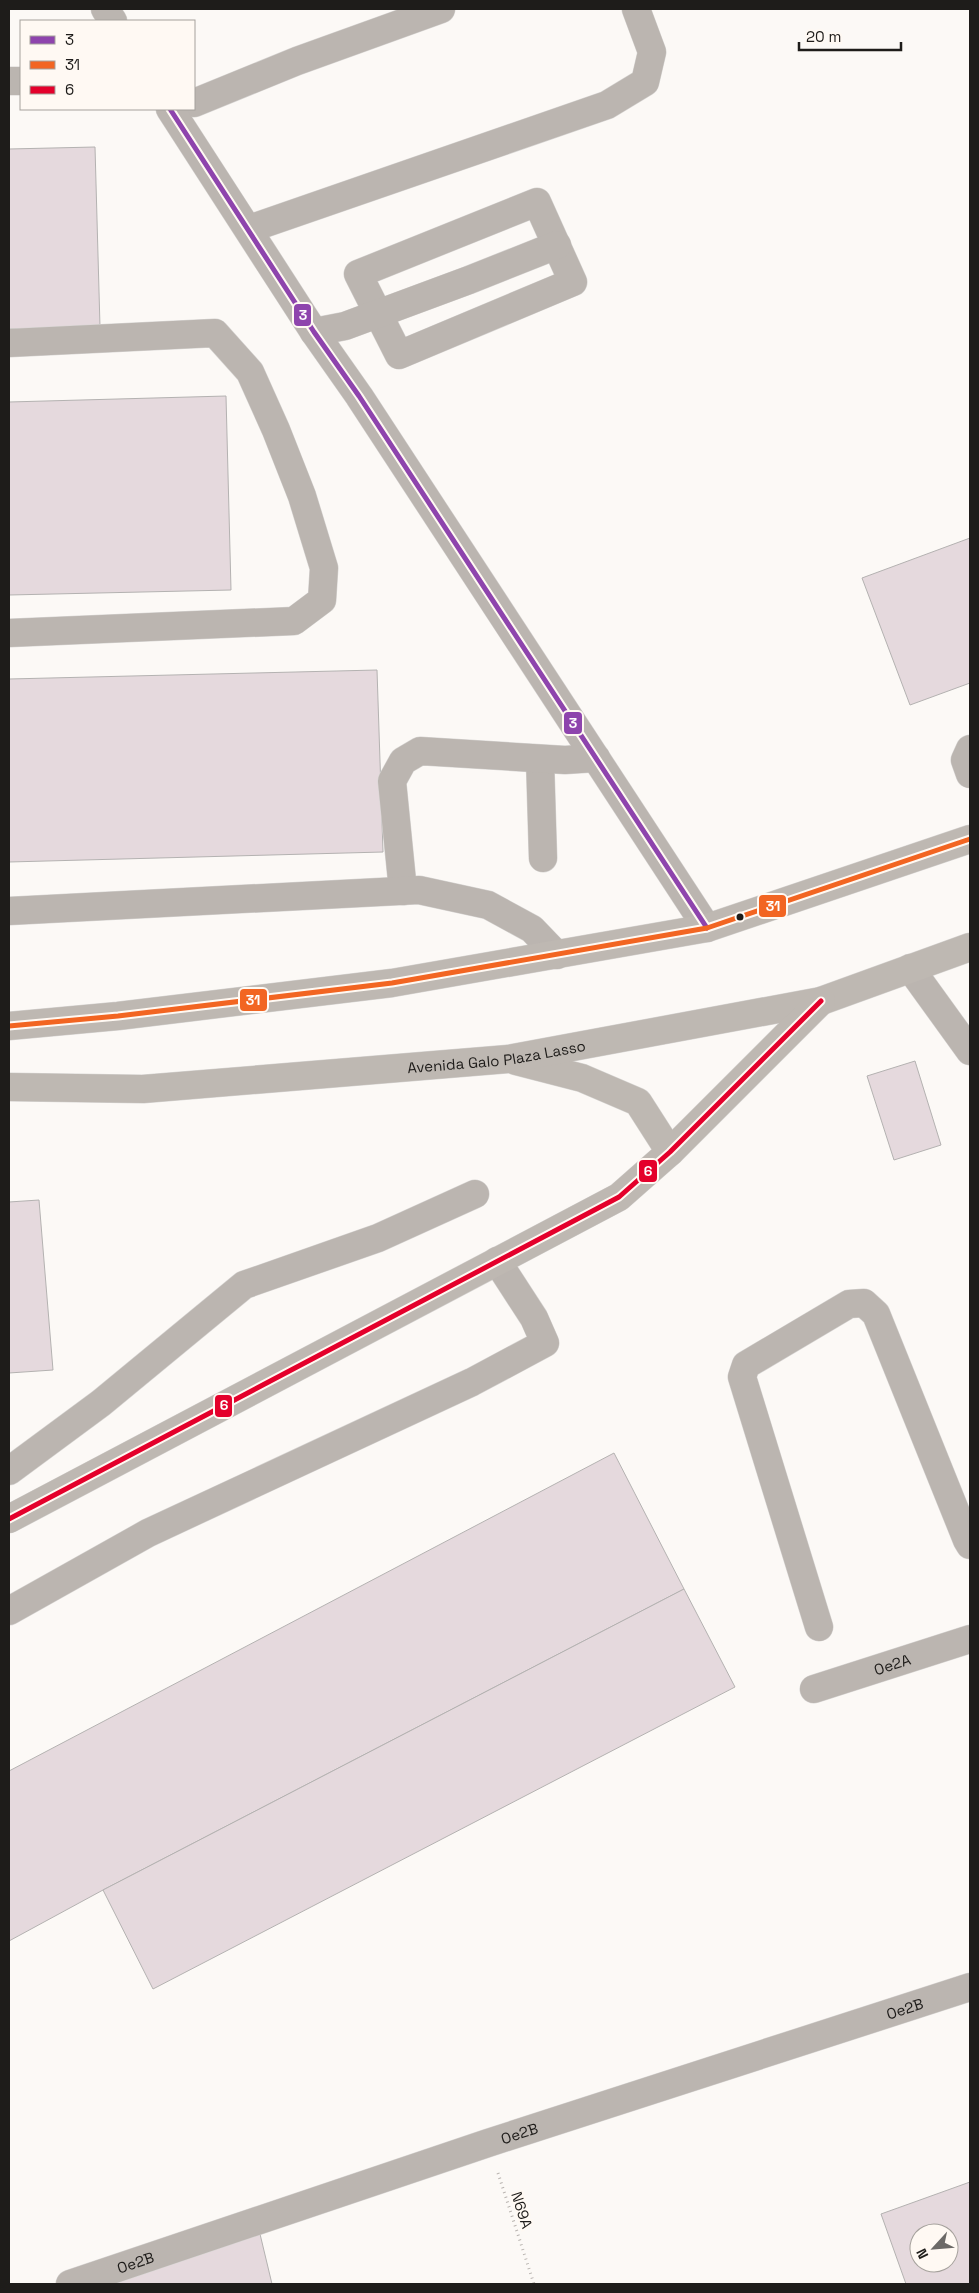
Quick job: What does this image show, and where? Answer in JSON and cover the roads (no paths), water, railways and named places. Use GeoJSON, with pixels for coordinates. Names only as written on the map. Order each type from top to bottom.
{"type":"FeatureCollection","features":[{"type":"Feature","properties":{"kind":"main road"},"geometry":{"type":"LineString","coordinates":[[9,1026],[118,1016],[392,983],[707,928],[970,839]]}},
{"type":"Feature","properties":{"kind":"main road","name":"Avenida Galo Plaza Lasso"},"geometry":{"type":"LineString","coordinates":[[9,1087],[143,1089],[508,1058],[821,1000],[970,947]]}},
{"type":"Feature","properties":{"kind":"main road"},"geometry":{"type":"LineString","coordinates":[[9,1519],[619,1197],[670,1152],[821,1000]]}},
{"type":"Feature","properties":{"kind":"main road"},"geometry":{"type":"LineString","coordinates":[[508,1058],[582,1078],[638,1102],[670,1152]]}},
{"type":"Feature","properties":{"kind":"street"},"geometry":{"type":"LineString","coordinates":[[105,9],[112,20]]}},
{"type":"Feature","properties":{"kind":"street"},"geometry":{"type":"LineString","coordinates":[[195,102],[297,61],[441,9]]}},
{"type":"Feature","properties":{"kind":"street"},"geometry":{"type":"LineString","coordinates":[[249,230],[607,105],[644,82],[652,52],[636,9]]}},
{"type":"Feature","properties":{"kind":"street"},"geometry":{"type":"LineString","coordinates":[[180,110],[249,230],[314,332],[369,412],[707,928]]}},
{"type":"Feature","properties":{"kind":"street"},"geometry":{"type":"LineString","coordinates":[[537,202],[572,282],[398,355],[377,314],[358,274],[537,202]]}},
{"type":"Feature","properties":{"kind":"street"},"geometry":{"type":"LineString","coordinates":[[314,332],[345,326],[557,244]]}},
{"type":"Feature","properties":{"kind":"street"},"geometry":{"type":"LineString","coordinates":[[9,343],[215,333],[250,372],[276,430],[302,496],[324,568],[322,600],[294,621],[9,633]]}},
{"type":"Feature","properties":{"kind":"street"},"geometry":{"type":"LineString","coordinates":[[970,749],[965,760],[970,774]]}},
{"type":"Feature","properties":{"kind":"street"},"geometry":{"type":"LineString","coordinates":[[403,891],[392,781],[403,762],[420,751],[540,759],[596,758]]}},
{"type":"Feature","properties":{"kind":"street"},"geometry":{"type":"LineString","coordinates":[[540,759],[543,858]]}},
{"type":"Feature","properties":{"kind":"street"},"geometry":{"type":"LineString","coordinates":[[9,911],[419,890],[488,904],[532,929],[557,955]]}},
{"type":"Feature","properties":{"kind":"street"},"geometry":{"type":"LineString","coordinates":[[910,968],[970,1051]]}},
{"type":"Feature","properties":{"kind":"street"},"geometry":{"type":"LineString","coordinates":[[9,1471],[100,1403],[244,1286],[378,1238],[475,1194]]}},
{"type":"Feature","properties":{"kind":"street"},"geometry":{"type":"LineString","coordinates":[[9,1611],[148,1533],[472,1382],[545,1342],[534,1318],[497,1261]]}},
{"type":"Feature","properties":{"kind":"street"},"geometry":{"type":"LineString","coordinates":[[819,1627],[742,1377],[746,1365],[849,1304],[864,1304],[876,1314],[970,1545]]}},
{"type":"Feature","properties":{"kind":"street","name":"Oe2A"},"geometry":{"type":"LineString","coordinates":[[814,1689],[970,1639]]}},
{"type":"Feature","properties":{"kind":"street","name":"Oe2B"},"geometry":{"type":"LineString","coordinates":[[70,2284],[488,2144],[970,1987]]}}]}
